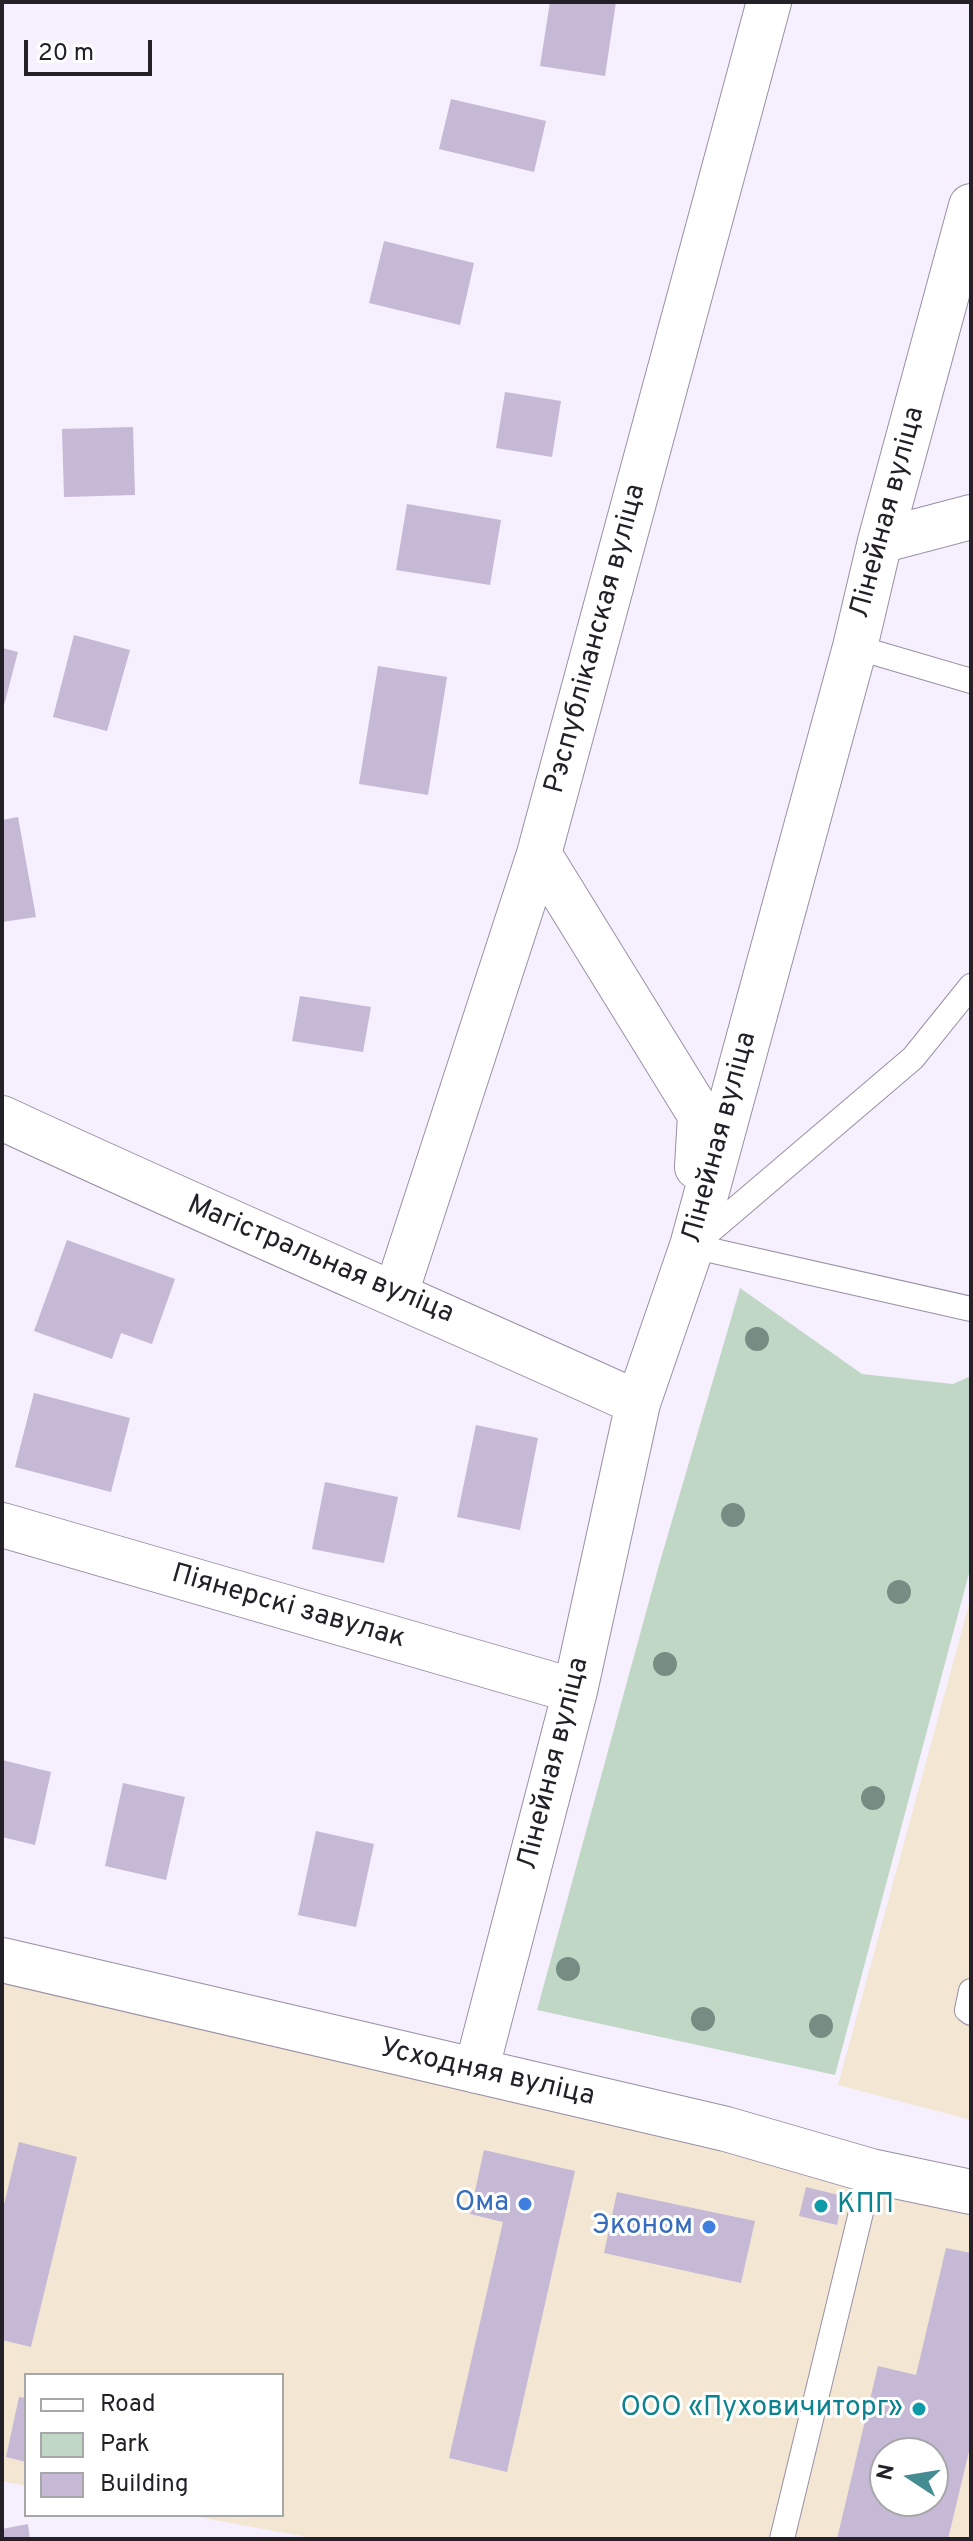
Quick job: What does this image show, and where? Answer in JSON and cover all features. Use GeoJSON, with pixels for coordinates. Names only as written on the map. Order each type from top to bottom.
{"type":"FeatureCollection","features":[{"type":"Feature","properties":{"kind":"street","name":"Рэспубліканская вуліца"},"geometry":{"type":"LineString","coordinates":[[396,1293],[539,854],[769,2]]}},
{"type":"Feature","properties":{"kind":"street","name":"Лінейная вуліца"},"geometry":{"type":"LineString","coordinates":[[476,2071],[575,1691],[638,1403],[692,1246],[971,206]]}},
{"type":"Feature","properties":{"kind":"street"},"geometry":{"type":"LineString","coordinates":[[880,541],[971,517]]}},
{"type":"Feature","properties":{"kind":"street"},"geometry":{"type":"LineString","coordinates":[[539,854],[700,1115],[692,1246]]}},
{"type":"Feature","properties":{"kind":"street","name":"Магістральная вуліца"},"geometry":{"type":"LineString","coordinates":[[2,1118],[197,1209],[396,1293],[638,1403]]}},
{"type":"Feature","properties":{"kind":"street","name":"Піянерскі завулак"},"geometry":{"type":"LineString","coordinates":[[2,1525],[575,1691]]}},
{"type":"Feature","properties":{"kind":"street","name":"Усходняя вуліца"},"geometry":{"type":"LineString","coordinates":[[2,1960],[726,2129],[871,2171],[971,2192]]}},
{"type":"Feature","properties":{"kind":"lane"},"geometry":{"type":"LineString","coordinates":[[855,647],[971,681]]}},
{"type":"Feature","properties":{"kind":"lane"},"geometry":{"type":"LineString","coordinates":[[692,1246],[913,1058],[971,986]]}},
{"type":"Feature","properties":{"kind":"lane"},"geometry":{"type":"LineString","coordinates":[[692,1246],[971,1309]]}},
{"type":"Feature","properties":{"kind":"lane"},"geometry":{"type":"LineString","coordinates":[[971,1991],[967,2010],[971,2013]]}},
{"type":"Feature","properties":{"kind":"lane"},"geometry":{"type":"LineString","coordinates":[[782,2539],[871,2171]]}},
{"type":"Feature","properties":{"kind":"shaded area"},"geometry":{"type":"Polygon","coordinates":[[[971,1597],[971,2120],[838,2085],[971,1597]]]}},
{"type":"Feature","properties":{"kind":"shaded area"},"geometry":{"type":"Polygon","coordinates":[[[2,1971],[971,2200],[971,2539],[318,2539],[198,2517],[284,2517],[284,2373],[24,2373],[24,2486],[2,2481],[2,1971]]]}},
{"type":"Feature","properties":{"kind":"green space"},"geometry":{"type":"Polygon","coordinates":[[[740,1288],[862,1374],[953,1384],[971,1376],[971,1566],[835,2075],[537,2010],[659,1565],[740,1288]]]}},
{"type":"Feature","properties":{"kind":"building"},"geometry":{"type":"Polygon","coordinates":[[[550,2],[616,2],[605,76],[540,66],[550,2]]]}},
{"type":"Feature","properties":{"kind":"building"},"geometry":{"type":"Polygon","coordinates":[[[451,99],[546,121],[534,172],[439,149],[451,99]]]}},
{"type":"Feature","properties":{"kind":"building"},"geometry":{"type":"Polygon","coordinates":[[[384,241],[474,263],[460,325],[369,303],[384,241]]]}},
{"type":"Feature","properties":{"kind":"building"},"geometry":{"type":"Polygon","coordinates":[[[505,392],[561,401],[552,457],[496,448],[505,392]]]}},
{"type":"Feature","properties":{"kind":"building"},"geometry":{"type":"Polygon","coordinates":[[[133,427],[135,495],[64,497],[62,429],[133,427]]]}},
{"type":"Feature","properties":{"kind":"building"},"geometry":{"type":"Polygon","coordinates":[[[407,504],[501,520],[490,585],[396,570],[407,504]]]}},
{"type":"Feature","properties":{"kind":"building"},"geometry":{"type":"Polygon","coordinates":[[[74,635],[130,650],[107,731],[53,717],[74,635]]]}},
{"type":"Feature","properties":{"kind":"building"},"geometry":{"type":"Polygon","coordinates":[[[2,648],[18,652],[3,709],[2,709],[2,648]]]}},
{"type":"Feature","properties":{"kind":"building"},"geometry":{"type":"Polygon","coordinates":[[[378,666],[447,677],[428,795],[359,784],[378,666]]]}},
{"type":"Feature","properties":{"kind":"building"},"geometry":{"type":"Polygon","coordinates":[[[18,817],[36,917],[2,922],[2,820],[18,817]]]}},
{"type":"Feature","properties":{"kind":"building"},"geometry":{"type":"Polygon","coordinates":[[[300,996],[371,1007],[363,1052],[292,1041],[300,996]]]}},
{"type":"Feature","properties":{"kind":"building"},"geometry":{"type":"Polygon","coordinates":[[[67,1240],[175,1279],[152,1344],[121,1333],[112,1359],[34,1331],[67,1240]]]}},
{"type":"Feature","properties":{"kind":"building"},"geometry":{"type":"Polygon","coordinates":[[[34,1393],[130,1418],[111,1492],[15,1467],[34,1393]]]}},
{"type":"Feature","properties":{"kind":"building"},"geometry":{"type":"Polygon","coordinates":[[[476,1425],[538,1438],[520,1530],[457,1517],[476,1425]]]}},
{"type":"Feature","properties":{"kind":"building"},"geometry":{"type":"Polygon","coordinates":[[[325,1482],[398,1497],[384,1563],[312,1549],[325,1482]]]}},
{"type":"Feature","properties":{"kind":"building"},"geometry":{"type":"Polygon","coordinates":[[[2,1760],[51,1772],[35,1845],[2,1837],[2,1760]]]}},
{"type":"Feature","properties":{"kind":"building"},"geometry":{"type":"Polygon","coordinates":[[[123,1783],[185,1797],[166,1880],[105,1866],[123,1783]]]}},
{"type":"Feature","properties":{"kind":"building"},"geometry":{"type":"Polygon","coordinates":[[[316,1831],[374,1844],[356,1927],[298,1915],[316,1831]]]}},
{"type":"Feature","properties":{"kind":"building"},"geometry":{"type":"Polygon","coordinates":[[[19,2142],[77,2157],[31,2347],[2,2340],[2,2213],[19,2142]]]}},
{"type":"Feature","properties":{"kind":"building"},"geometry":{"type":"Polygon","coordinates":[[[484,2150],[575,2171],[507,2472],[449,2458],[503,2222],[470,2214],[484,2150]]]}},
{"type":"Feature","properties":{"kind":"building","name":"КПП"},"geometry":{"type":"Polygon","coordinates":[[[806,2187],[843,2196],[837,2225],[799,2216],[806,2187]]]}},
{"type":"Feature","properties":{"kind":"building"},"geometry":{"type":"Polygon","coordinates":[[[617,2192],[755,2221],[741,2283],[604,2253],[617,2192]]]}},
{"type":"Feature","properties":{"kind":"building","name":"ООО «Пуховичиторг»"},"geometry":{"type":"Polygon","coordinates":[[[946,2248],[971,2253],[971,2443],[948,2539],[837,2539],[878,2366],[916,2375],[946,2248]]]}},
{"type":"Feature","properties":{"kind":"building"},"geometry":{"type":"Polygon","coordinates":[[[19,2397],[24,2398],[24,2462],[6,2457],[19,2397]]]}},
{"type":"Feature","properties":{"kind":"building"},"geometry":{"type":"Polygon","coordinates":[[[28,2524],[30,2539],[2,2539],[2,2529],[28,2524]]]}},
{"type":"Feature","properties":{"kind":"place","name":"Ома"},"geometry":{"type":"Point","coordinates":[525,2204]}},
{"type":"Feature","properties":{"kind":"place","name":"КПП"},"geometry":{"type":"Point","coordinates":[821,2206]}},
{"type":"Feature","properties":{"kind":"place","name":"Эконом"},"geometry":{"type":"Point","coordinates":[709,2227]}},
{"type":"Feature","properties":{"kind":"place","name":"ООО «Пуховичиторг»"},"geometry":{"type":"Point","coordinates":[919,2409]}}]}
